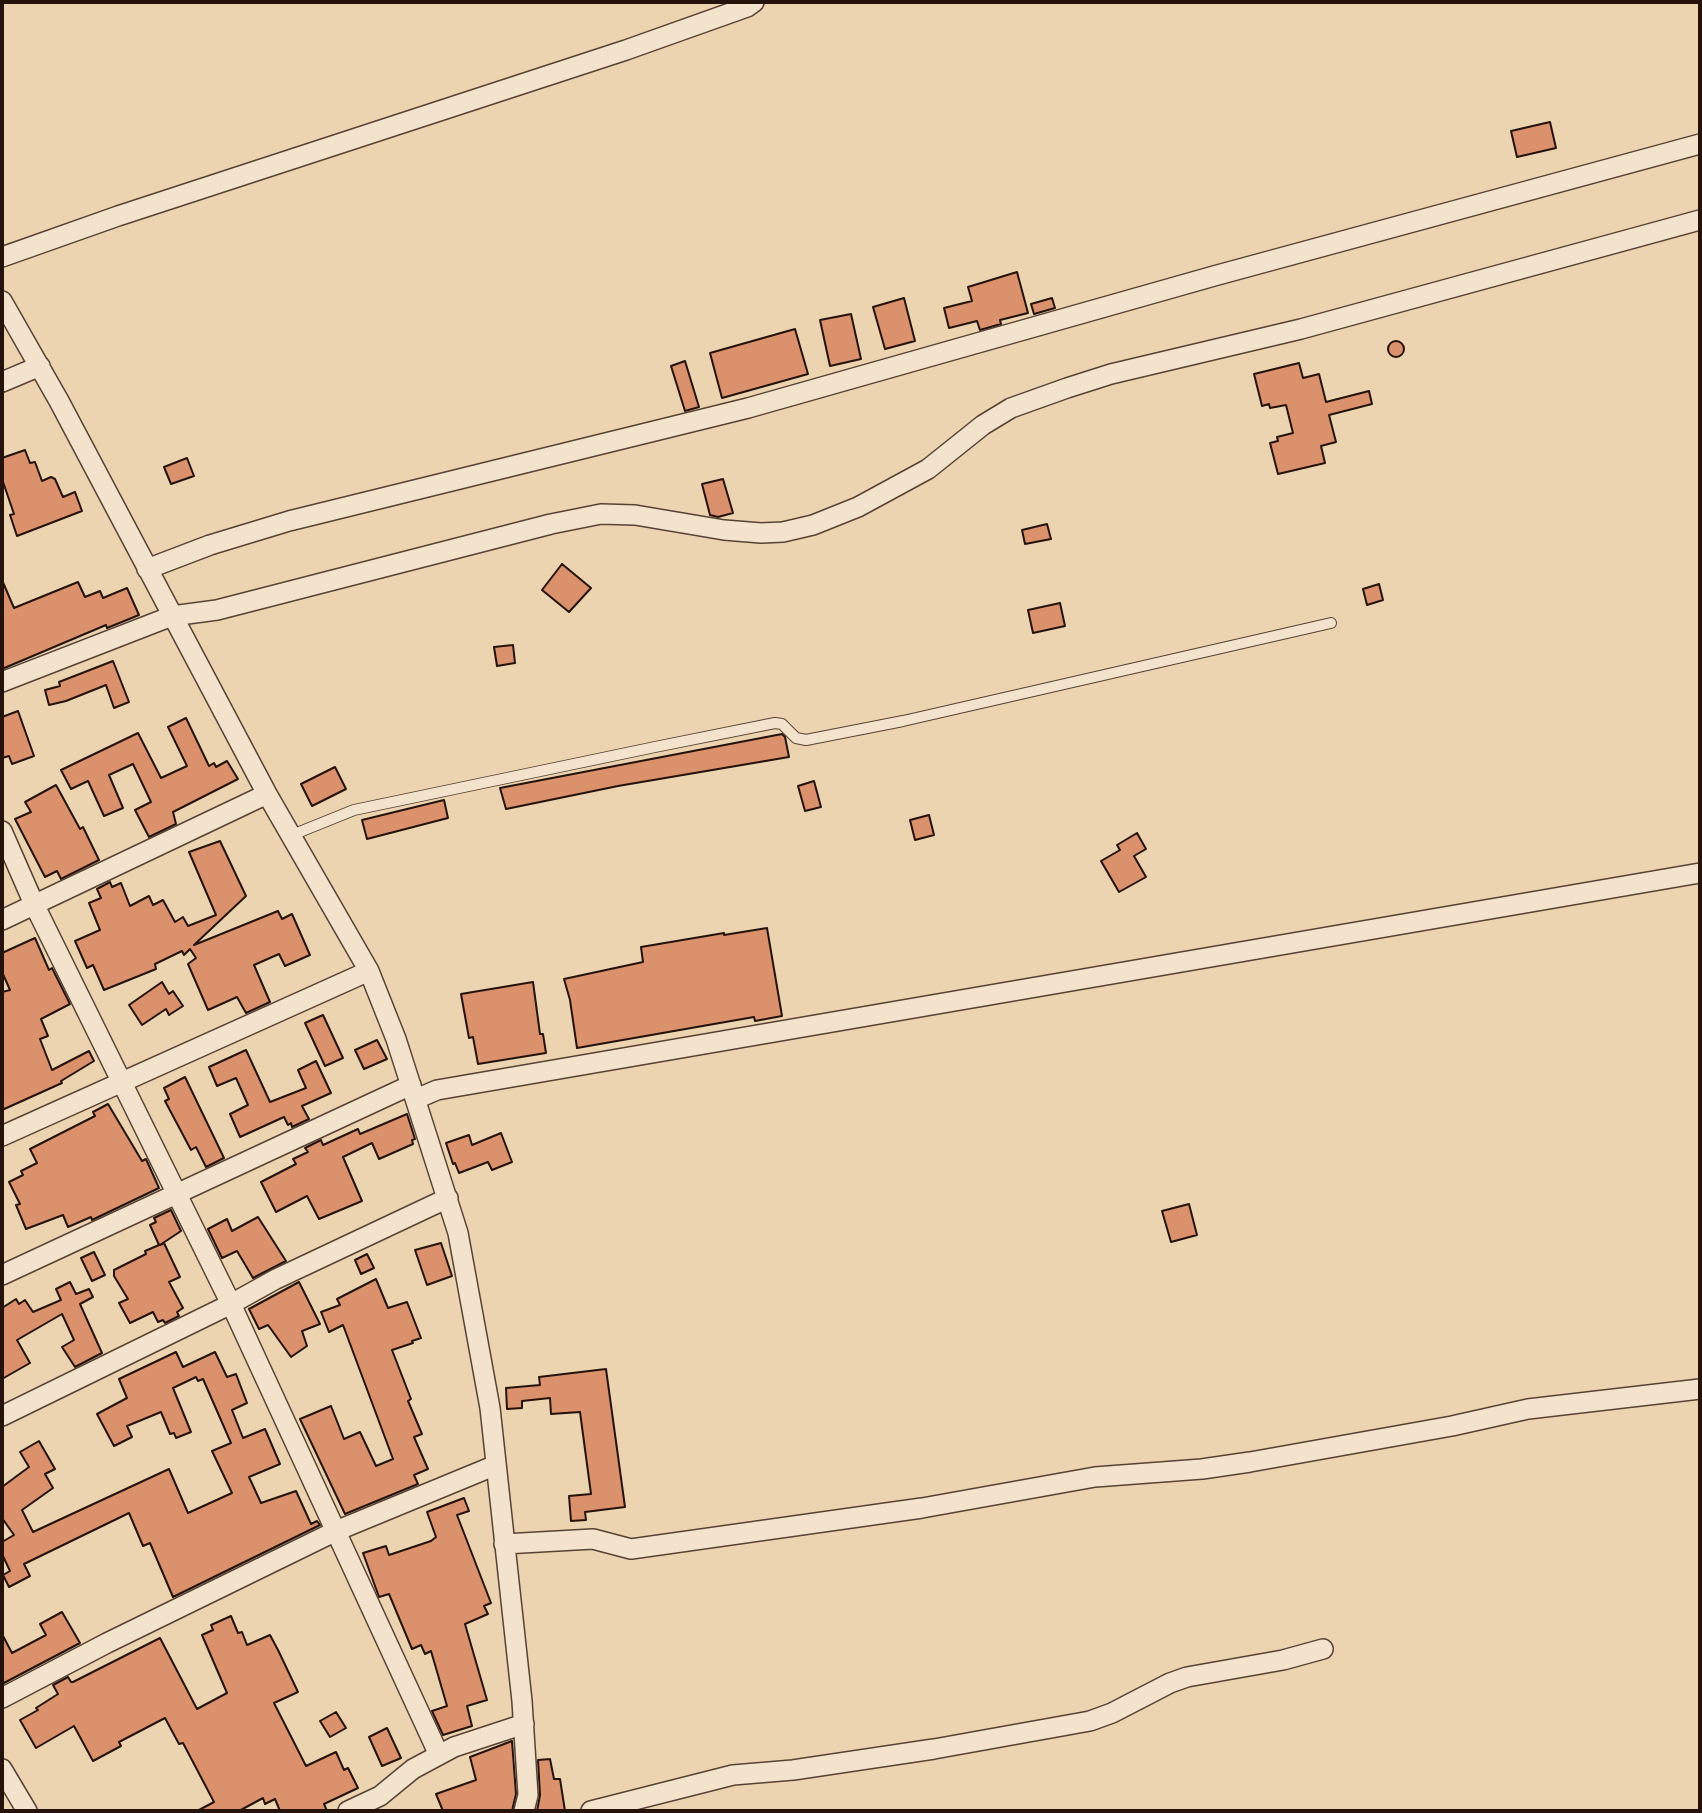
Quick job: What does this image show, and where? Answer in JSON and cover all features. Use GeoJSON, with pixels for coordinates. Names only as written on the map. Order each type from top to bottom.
{"type":"FeatureCollection","features":[{"type":"Feature","properties":{"kind":"street"},"geometry":{"type":"LineString","coordinates":[[2,257],[131,211],[626,50],[747,7],[754,2]]}},
{"type":"Feature","properties":{"kind":"street"},"geometry":{"type":"LineString","coordinates":[[147,569],[210,545],[289,521],[748,408],[1700,144]]}},
{"type":"Feature","properties":{"kind":"street"},"geometry":{"type":"LineString","coordinates":[[2,682],[172,616],[216,610],[551,524],[601,514],[635,515],[724,530],[761,533],[783,532],[813,525],[858,507],[928,469],[983,425],[1011,408],[1067,388],[1130,369],[1301,329],[1700,220]]}},
{"type":"Feature","properties":{"kind":"street"},"geometry":{"type":"LineString","coordinates":[[2,301],[40,366],[267,794],[369,971],[414,1092],[466,1265],[490,1408],[524,1724],[528,1796],[524,1811]]}},
{"type":"Feature","properties":{"kind":"street"},"geometry":{"type":"LineString","coordinates":[[2,382],[40,366]]}},
{"type":"Feature","properties":{"kind":"street"},"geometry":{"type":"LineString","coordinates":[[2,920],[267,794]]}},
{"type":"Feature","properties":{"kind":"street"},"geometry":{"type":"LineString","coordinates":[[2,831],[34,904],[232,1304],[439,1755]]}},
{"type":"Feature","properties":{"kind":"street"},"geometry":{"type":"LineString","coordinates":[[2,1275],[178,1194],[414,1092],[1700,873]]}},
{"type":"Feature","properties":{"kind":"street"},"geometry":{"type":"LineString","coordinates":[[2,1136],[369,971]]}},
{"type":"Feature","properties":{"kind":"street"},"geometry":{"type":"LineString","coordinates":[[2,1416],[232,1304],[276,1279],[448,1198]]}},
{"type":"Feature","properties":{"kind":"street"},"geometry":{"type":"LineString","coordinates":[[504,1544],[593,1539],[631,1549],[922,1508],[1095,1477],[1238,1464],[1452,1426],[1528,1409],[1700,1389]]}},
{"type":"Feature","properties":{"kind":"street"},"geometry":{"type":"LineString","coordinates":[[2,1698],[335,1531],[496,1465]]}},
{"type":"Feature","properties":{"kind":"street"},"geometry":{"type":"LineString","coordinates":[[591,1811],[733,1775],[793,1770],[896,1755],[1090,1721],[1187,1677],[1276,1661],[1323,1649]]}},
{"type":"Feature","properties":{"kind":"street"},"geometry":{"type":"LineString","coordinates":[[348,1811],[380,1796],[413,1769],[439,1755],[481,1737],[524,1724]]}},
{"type":"Feature","properties":{"kind":"street"},"geometry":{"type":"LineString","coordinates":[[3,1773],[27,1811]]}},
{"type":"Feature","properties":{"kind":"lane"},"geometry":{"type":"LineString","coordinates":[[292,835],[354,810],[655,747],[775,723],[782,724],[796,738],[806,740],[916,718],[1331,623]]}},
{"type":"Feature","properties":{"kind":"building"},"geometry":{"type":"Polygon","coordinates":[[[1550,122],[1556,148],[1517,157],[1511,131],[1550,122]]]}},
{"type":"Feature","properties":{"kind":"building"},"geometry":{"type":"Polygon","coordinates":[[[1017,272],[1028,313],[1000,320],[1001,324],[980,330],[977,321],[949,328],[944,308],[972,301],[968,287],[1017,272]]]}},
{"type":"Feature","properties":{"kind":"building"},"geometry":{"type":"Polygon","coordinates":[[[904,298],[915,341],[885,349],[873,307],[904,298]]]}},
{"type":"Feature","properties":{"kind":"building"},"geometry":{"type":"Polygon","coordinates":[[[1052,298],[1055,308],[1034,314],[1031,304],[1052,298]]]}},
{"type":"Feature","properties":{"kind":"building"},"geometry":{"type":"Polygon","coordinates":[[[851,314],[861,359],[830,366],[820,320],[851,314]]]}},
{"type":"Feature","properties":{"kind":"building"},"geometry":{"type":"Polygon","coordinates":[[[795,329],[808,374],[722,398],[710,353],[795,329]]]}},
{"type":"Feature","properties":{"kind":"building"},"geometry":{"type":"Polygon","coordinates":[[[1393,341],[1399,341],[1404,349],[1402,355],[1393,357],[1388,352],[1388,346],[1393,341]]]}},
{"type":"Feature","properties":{"kind":"building"},"geometry":{"type":"Polygon","coordinates":[[[685,361],[699,407],[685,411],[671,366],[685,361]]]}},
{"type":"Feature","properties":{"kind":"building"},"geometry":{"type":"Polygon","coordinates":[[[1299,363],[1303,378],[1319,374],[1326,402],[1369,391],[1372,404],[1329,415],[1336,442],[1321,446],[1325,463],[1278,474],[1270,443],[1278,441],[1277,437],[1293,433],[1286,405],[1270,408],[1269,404],[1262,406],[1254,374],[1299,363]]]}},
{"type":"Feature","properties":{"kind":"building"},"geometry":{"type":"Polygon","coordinates":[[[25,450],[30,463],[35,462],[42,481],[51,477],[55,479],[63,497],[75,492],[82,511],[17,536],[10,515],[14,514],[2,479],[2,458],[25,450]]]}},
{"type":"Feature","properties":{"kind":"building"},"geometry":{"type":"Polygon","coordinates":[[[187,458],[194,476],[171,484],[164,467],[187,458]]]}},
{"type":"Feature","properties":{"kind":"building"},"geometry":{"type":"Polygon","coordinates":[[[723,479],[733,513],[718,517],[710,515],[702,484],[723,479]]]}},
{"type":"Feature","properties":{"kind":"building"},"geometry":{"type":"Polygon","coordinates":[[[1047,524],[1051,539],[1025,544],[1022,530],[1047,524]]]}},
{"type":"Feature","properties":{"kind":"building"},"geometry":{"type":"Polygon","coordinates":[[[562,564],[591,588],[569,612],[542,590],[562,564]]]}},
{"type":"Feature","properties":{"kind":"building"},"geometry":{"type":"Polygon","coordinates":[[[2,580],[14,608],[78,582],[85,597],[100,591],[103,598],[127,588],[139,615],[107,628],[106,625],[2,669],[2,580]]]}},
{"type":"Feature","properties":{"kind":"building"},"geometry":{"type":"Polygon","coordinates":[[[1379,584],[1383,600],[1367,605],[1363,589],[1379,584]]]}},
{"type":"Feature","properties":{"kind":"building"},"geometry":{"type":"Polygon","coordinates":[[[1060,603],[1065,626],[1033,633],[1028,610],[1060,603]]]}},
{"type":"Feature","properties":{"kind":"building"},"geometry":{"type":"Polygon","coordinates":[[[513,645],[515,663],[497,666],[494,647],[513,645]]]}},
{"type":"Feature","properties":{"kind":"building"},"geometry":{"type":"Polygon","coordinates":[[[113,661],[129,702],[114,708],[106,685],[49,705],[45,690],[60,686],[59,682],[113,661]]]}},
{"type":"Feature","properties":{"kind":"building"},"geometry":{"type":"Polygon","coordinates":[[[18,711],[34,756],[12,764],[9,756],[2,758],[2,717],[18,711]]]}},
{"type":"Feature","properties":{"kind":"building"},"geometry":{"type":"Polygon","coordinates":[[[186,718],[209,766],[214,763],[216,767],[227,761],[238,779],[173,812],[176,824],[149,837],[135,810],[151,802],[133,764],[109,775],[123,808],[104,816],[88,781],[71,789],[61,770],[138,733],[161,778],[187,766],[168,727],[186,718]]]}},
{"type":"Feature","properties":{"kind":"building"},"geometry":{"type":"Polygon","coordinates":[[[782,734],[789,757],[618,786],[506,809],[500,788],[782,734]]]}},
{"type":"Feature","properties":{"kind":"building"},"geometry":{"type":"Polygon","coordinates":[[[335,767],[346,789],[312,806],[301,784],[335,767]]]}},
{"type":"Feature","properties":{"kind":"building"},"geometry":{"type":"Polygon","coordinates":[[[814,781],[821,807],[805,811],[798,786],[814,781]]]}},
{"type":"Feature","properties":{"kind":"building"},"geometry":{"type":"Polygon","coordinates":[[[56,785],[80,829],[83,827],[99,860],[61,879],[57,871],[45,877],[15,819],[31,812],[25,802],[56,785]]]}},
{"type":"Feature","properties":{"kind":"building"},"geometry":{"type":"Polygon","coordinates":[[[444,800],[448,818],[367,839],[362,820],[444,800]]]}},
{"type":"Feature","properties":{"kind":"building"},"geometry":{"type":"Polygon","coordinates":[[[929,815],[934,835],[915,840],[910,820],[929,815]]]}},
{"type":"Feature","properties":{"kind":"building"},"geometry":{"type":"Polygon","coordinates":[[[1137,833],[1146,849],[1134,856],[1146,877],[1119,892],[1101,861],[1120,850],[1117,845],[1137,833]]]}},
{"type":"Feature","properties":{"kind":"building"},"geometry":{"type":"Polygon","coordinates":[[[220,841],[246,896],[194,945],[278,911],[282,919],[292,914],[310,955],[285,966],[279,954],[254,965],[270,1002],[246,1013],[237,997],[208,1010],[188,964],[196,958],[190,949],[184,955],[182,951],[155,964],[156,969],[104,990],[93,965],[87,968],[75,941],[100,930],[89,903],[101,898],[97,889],[110,882],[112,887],[121,883],[130,906],[149,896],[153,905],[163,900],[175,922],[183,917],[188,926],[216,915],[189,852],[220,841]]]}},
{"type":"Feature","properties":{"kind":"building"},"geometry":{"type":"Polygon","coordinates":[[[767,928],[782,1016],[755,1021],[754,1017],[577,1048],[564,979],[643,962],[641,947],[767,928]]]}},
{"type":"Feature","properties":{"kind":"building"},"geometry":{"type":"Polygon","coordinates":[[[35,938],[49,970],[52,968],[70,1004],[41,1019],[48,1036],[40,1039],[52,1070],[89,1051],[94,1061],[61,1081],[62,1083],[2,1110],[2,992],[10,990],[2,972],[2,953],[35,938]]]}},
{"type":"Feature","properties":{"kind":"building"},"geometry":{"type":"Polygon","coordinates":[[[162,982],[169,994],[173,991],[183,1006],[169,1015],[166,1009],[142,1025],[129,1005],[162,982]]]}},
{"type":"Feature","properties":{"kind":"building"},"geometry":{"type":"Polygon","coordinates":[[[533,982],[540,1034],[543,1034],[546,1053],[478,1064],[473,1037],[469,1038],[461,994],[533,982]]]}},
{"type":"Feature","properties":{"kind":"building"},"geometry":{"type":"Polygon","coordinates":[[[323,1015],[343,1058],[325,1066],[305,1023],[323,1015]]]}},
{"type":"Feature","properties":{"kind":"building"},"geometry":{"type":"Polygon","coordinates":[[[377,1040],[387,1059],[364,1069],[355,1050],[377,1040]]]}},
{"type":"Feature","properties":{"kind":"building"},"geometry":{"type":"Polygon","coordinates":[[[246,1050],[270,1102],[306,1088],[298,1070],[316,1061],[331,1093],[302,1106],[309,1119],[292,1127],[284,1117],[240,1137],[230,1114],[248,1105],[236,1078],[217,1086],[209,1067],[246,1050]]]}},
{"type":"Feature","properties":{"kind":"building"},"geometry":{"type":"Polygon","coordinates":[[[185,1077],[224,1158],[206,1167],[196,1147],[191,1150],[165,1101],[169,1099],[164,1088],[185,1077]]]}},
{"type":"Feature","properties":{"kind":"building"},"geometry":{"type":"Polygon","coordinates":[[[108,1104],[142,1161],[146,1159],[159,1188],[92,1220],[91,1217],[68,1227],[63,1215],[26,1229],[16,1205],[20,1204],[9,1182],[23,1175],[21,1171],[37,1163],[30,1149],[95,1116],[93,1112],[108,1104]]]}},
{"type":"Feature","properties":{"kind":"building"},"geometry":{"type":"Polygon","coordinates":[[[407,1114],[415,1139],[412,1140],[413,1144],[379,1159],[372,1143],[343,1157],[362,1201],[319,1219],[307,1196],[276,1212],[261,1182],[296,1164],[293,1159],[308,1152],[305,1148],[321,1140],[323,1145],[358,1129],[360,1134],[407,1114]]]}},
{"type":"Feature","properties":{"kind":"building"},"geometry":{"type":"Polygon","coordinates":[[[501,1133],[512,1162],[492,1170],[488,1162],[459,1173],[446,1143],[469,1135],[472,1145],[501,1133]]]}},
{"type":"Feature","properties":{"kind":"building"},"geometry":{"type":"Polygon","coordinates":[[[1189,1204],[1197,1235],[1171,1242],[1162,1211],[1189,1204]]]}},
{"type":"Feature","properties":{"kind":"building"},"geometry":{"type":"Polygon","coordinates":[[[171,1210],[181,1231],[160,1245],[164,1243],[180,1277],[169,1282],[183,1308],[177,1312],[179,1316],[165,1323],[163,1320],[158,1322],[153,1312],[130,1323],[119,1303],[128,1299],[114,1276],[114,1270],[159,1245],[150,1225],[156,1222],[154,1218],[171,1210]]]}},
{"type":"Feature","properties":{"kind":"building"},"geometry":{"type":"Polygon","coordinates":[[[258,1217],[286,1261],[253,1278],[237,1251],[222,1258],[208,1229],[227,1219],[232,1231],[258,1217]]]}},
{"type":"Feature","properties":{"kind":"building"},"geometry":{"type":"Polygon","coordinates":[[[441,1243],[452,1276],[427,1285],[415,1250],[441,1243]]]}},
{"type":"Feature","properties":{"kind":"building"},"geometry":{"type":"Polygon","coordinates":[[[94,1252],[105,1275],[92,1281],[81,1258],[94,1252]]]}},
{"type":"Feature","properties":{"kind":"building"},"geometry":{"type":"Polygon","coordinates":[[[367,1254],[374,1268],[361,1274],[355,1260],[367,1254]]]}},
{"type":"Feature","properties":{"kind":"building"},"geometry":{"type":"Polygon","coordinates":[[[376,1279],[388,1308],[407,1302],[421,1338],[392,1350],[422,1434],[414,1437],[428,1469],[414,1475],[418,1484],[345,1514],[300,1419],[331,1406],[344,1439],[360,1432],[376,1466],[393,1459],[343,1325],[329,1332],[321,1312],[340,1305],[337,1299],[376,1279]]]}},
{"type":"Feature","properties":{"kind":"building"},"geometry":{"type":"Polygon","coordinates":[[[70,1282],[76,1294],[89,1289],[93,1297],[80,1304],[102,1353],[75,1367],[62,1347],[74,1340],[62,1314],[17,1340],[30,1363],[2,1379],[2,1308],[16,1299],[19,1304],[25,1300],[33,1312],[61,1300],[56,1289],[70,1282]]]}},
{"type":"Feature","properties":{"kind":"building"},"geometry":{"type":"Polygon","coordinates":[[[299,1282],[320,1324],[302,1331],[307,1346],[291,1357],[268,1325],[259,1329],[249,1309],[299,1282]]]}},
{"type":"Feature","properties":{"kind":"building"},"geometry":{"type":"Polygon","coordinates":[[[176,1352],[183,1367],[215,1352],[227,1377],[236,1374],[247,1403],[232,1410],[243,1438],[265,1429],[280,1464],[249,1477],[261,1503],[296,1491],[311,1524],[317,1521],[320,1525],[173,1597],[150,1543],[143,1546],[129,1513],[24,1564],[30,1576],[9,1587],[3,1575],[10,1571],[2,1554],[2,1542],[14,1535],[2,1518],[2,1487],[29,1467],[20,1452],[39,1441],[55,1469],[45,1474],[53,1488],[22,1510],[33,1532],[169,1469],[188,1513],[232,1493],[212,1451],[231,1443],[203,1379],[198,1381],[196,1377],[173,1388],[191,1432],[176,1438],[174,1433],[170,1434],[161,1412],[127,1426],[132,1437],[114,1446],[97,1414],[127,1398],[119,1379],[176,1352]]]}},
{"type":"Feature","properties":{"kind":"building"},"geometry":{"type":"Polygon","coordinates":[[[606,1369],[625,1507],[585,1512],[586,1520],[571,1521],[569,1496],[591,1494],[580,1412],[551,1414],[550,1398],[522,1401],[522,1408],[507,1409],[506,1388],[540,1385],[539,1377],[606,1369]]]}},
{"type":"Feature","properties":{"kind":"building"},"geometry":{"type":"Polygon","coordinates":[[[464,1498],[469,1511],[457,1515],[491,1603],[484,1606],[488,1614],[465,1624],[487,1700],[467,1706],[472,1726],[443,1735],[432,1711],[447,1706],[431,1651],[425,1654],[421,1645],[412,1649],[389,1594],[379,1597],[363,1553],[386,1546],[389,1555],[431,1541],[436,1537],[427,1512],[464,1498]]]}},
{"type":"Feature","properties":{"kind":"building"},"geometry":{"type":"Polygon","coordinates":[[[62,1612],[80,1643],[2,1684],[2,1634],[12,1653],[46,1635],[40,1624],[62,1612]]]}},
{"type":"Feature","properties":{"kind":"building"},"geometry":{"type":"Polygon","coordinates":[[[231,1616],[247,1645],[270,1635],[278,1650],[298,1692],[274,1703],[306,1766],[336,1752],[344,1770],[348,1768],[358,1788],[324,1804],[327,1811],[280,1811],[275,1799],[265,1804],[263,1798],[239,1811],[197,1811],[214,1802],[183,1743],[179,1744],[165,1718],[119,1742],[121,1746],[93,1761],[74,1726],[36,1748],[20,1720],[58,1694],[53,1685],[68,1677],[73,1682],[160,1638],[197,1709],[227,1693],[202,1635],[213,1630],[211,1625],[231,1616]]]}},
{"type":"Feature","properties":{"kind":"building"},"geometry":{"type":"Polygon","coordinates":[[[336,1712],[346,1728],[330,1737],[320,1721],[336,1712]]]}},
{"type":"Feature","properties":{"kind":"building"},"geometry":{"type":"Polygon","coordinates":[[[387,1728],[401,1758],[382,1766],[369,1737],[387,1728]]]}},
{"type":"Feature","properties":{"kind":"building"},"geometry":{"type":"Polygon","coordinates":[[[512,1741],[516,1794],[512,1811],[443,1811],[436,1794],[476,1780],[470,1757],[512,1741]]]}},
{"type":"Feature","properties":{"kind":"building"},"geometry":{"type":"Polygon","coordinates":[[[550,1759],[554,1779],[560,1779],[565,1811],[537,1811],[540,1795],[538,1760],[550,1759]]]}}]}
